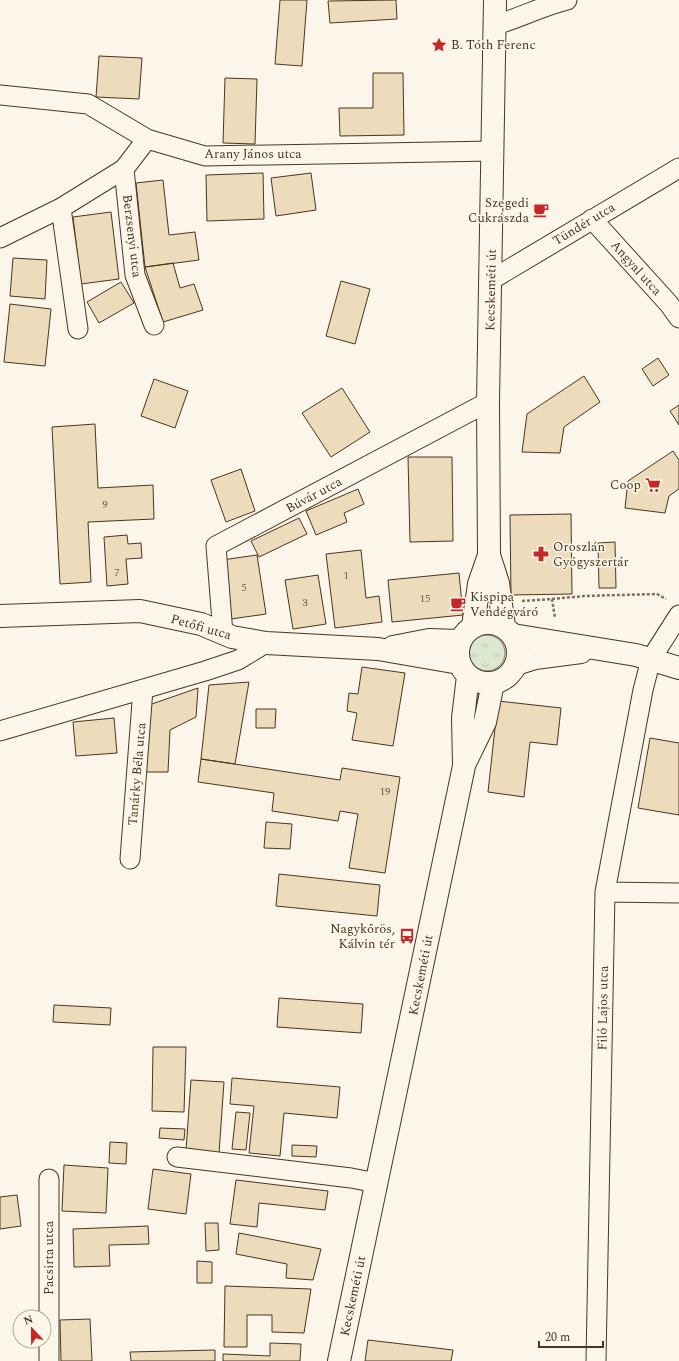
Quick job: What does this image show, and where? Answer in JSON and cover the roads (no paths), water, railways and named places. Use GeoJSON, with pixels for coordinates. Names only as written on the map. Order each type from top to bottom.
{"type":"FeatureCollection","features":[{"type":"Feature","properties":{"kind":"main road","name":"Kecskeméti út"},"geometry":{"type":"LineString","coordinates":[[466,633],[488,555],[488,402],[495,0]]}},
{"type":"Feature","properties":{"kind":"main road","name":"Kecskeméti út"},"geometry":{"type":"LineString","coordinates":[[488,555],[498,583],[508,630]]}},
{"type":"Feature","properties":{"kind":"main road","name":"Petőfi utca"},"geometry":{"type":"LineString","coordinates":[[0,616],[140,611],[201,624],[223,634],[266,643],[378,649],[463,669]]}},
{"type":"Feature","properties":{"kind":"main road"},"geometry":{"type":"LineString","coordinates":[[508,630],[518,649],[516,664],[507,676],[493,682],[479,682],[463,669],[457,648],[466,633],[483,622],[494,623],[508,630],[598,649],[636,655],[679,668]]}},
{"type":"Feature","properties":{"kind":"main road","name":"Petőfi utca"},"geometry":{"type":"LineString","coordinates":[[378,649],[466,633]]}},
{"type":"Feature","properties":{"kind":"main road"},"geometry":{"type":"LineString","coordinates":[[516,664],[535,658],[598,649]]}},
{"type":"Feature","properties":{"kind":"main road","name":"Kecskeméti út"},"geometry":{"type":"LineString","coordinates":[[339,1361],[464,766],[463,669]]}},
{"type":"Feature","properties":{"kind":"main road","name":"Kecskeméti út"},"geometry":{"type":"LineString","coordinates":[[464,766],[485,722],[493,682]]}},
{"type":"Feature","properties":{"kind":"street"},"geometry":{"type":"LineString","coordinates":[[495,25],[546,5],[567,0]]}},
{"type":"Feature","properties":{"kind":"street","name":"Arany János utca"},"geometry":{"type":"LineString","coordinates":[[0,95],[88,104],[147,139],[205,156],[493,151]]}},
{"type":"Feature","properties":{"kind":"street"},"geometry":{"type":"LineString","coordinates":[[0,238],[61,208],[124,168],[147,139]]}},
{"type":"Feature","properties":{"kind":"street","name":"Berzsenyi utca"},"geometry":{"type":"LineString","coordinates":[[124,168],[135,275],[154,325]]}},
{"type":"Feature","properties":{"kind":"street","name":"Tündér utca"},"geometry":{"type":"LineString","coordinates":[[491,280],[679,168]]}},
{"type":"Feature","properties":{"kind":"street"},"geometry":{"type":"LineString","coordinates":[[61,208],[78,329]]}},
{"type":"Feature","properties":{"kind":"street","name":"Angyal utca"},"geometry":{"type":"LineString","coordinates":[[592,219],[669,304],[679,318]]}},
{"type":"Feature","properties":{"kind":"street","name":"Búvár utca"},"geometry":{"type":"LineString","coordinates":[[223,634],[216,546],[488,402]]}},
{"type":"Feature","properties":{"kind":"street","name":"Filó Lajos utca"},"geometry":{"type":"LineString","coordinates":[[596,1361],[605,892],[643,690],[651,659],[673,608]]}},
{"type":"Feature","properties":{"kind":"street"},"geometry":{"type":"LineString","coordinates":[[0,731],[143,690],[238,660],[266,643]]}},
{"type":"Feature","properties":{"kind":"street","name":"Tanárky Béla utca"},"geometry":{"type":"LineString","coordinates":[[130,859],[143,690]]}},
{"type":"Feature","properties":{"kind":"street"},"geometry":{"type":"LineString","coordinates":[[605,892],[679,892]]}},
{"type":"Feature","properties":{"kind":"street"},"geometry":{"type":"LineString","coordinates":[[177,1157],[351,1178],[377,1183]]}},
{"type":"Feature","properties":{"kind":"street","name":"Pacsirta utca"},"geometry":{"type":"LineString","coordinates":[[49,1179],[49,1361]]}},
{"type":"Feature","properties":{"kind":"place","name":"B. Tóth Ferenc"},"geometry":{"type":"Point","coordinates":[439,45]}},
{"type":"Feature","properties":{"kind":"place","name":"Szegedi Cukrászda"},"geometry":{"type":"Point","coordinates":[541,210]}},
{"type":"Feature","properties":{"kind":"place","name":"Coop"},"geometry":{"type":"Point","coordinates":[653,485]}},
{"type":"Feature","properties":{"kind":"place","name":"Oroszlán Gyógyszertár"},"geometry":{"type":"Point","coordinates":[541,554]}},
{"type":"Feature","properties":{"kind":"place","name":"Kispipa Vendégváró"},"geometry":{"type":"Point","coordinates":[458,604]}},
{"type":"Feature","properties":{"kind":"place","name":"Nagykőrös, Kálvin tér"},"geometry":{"type":"Point","coordinates":[407,936]}}]}
